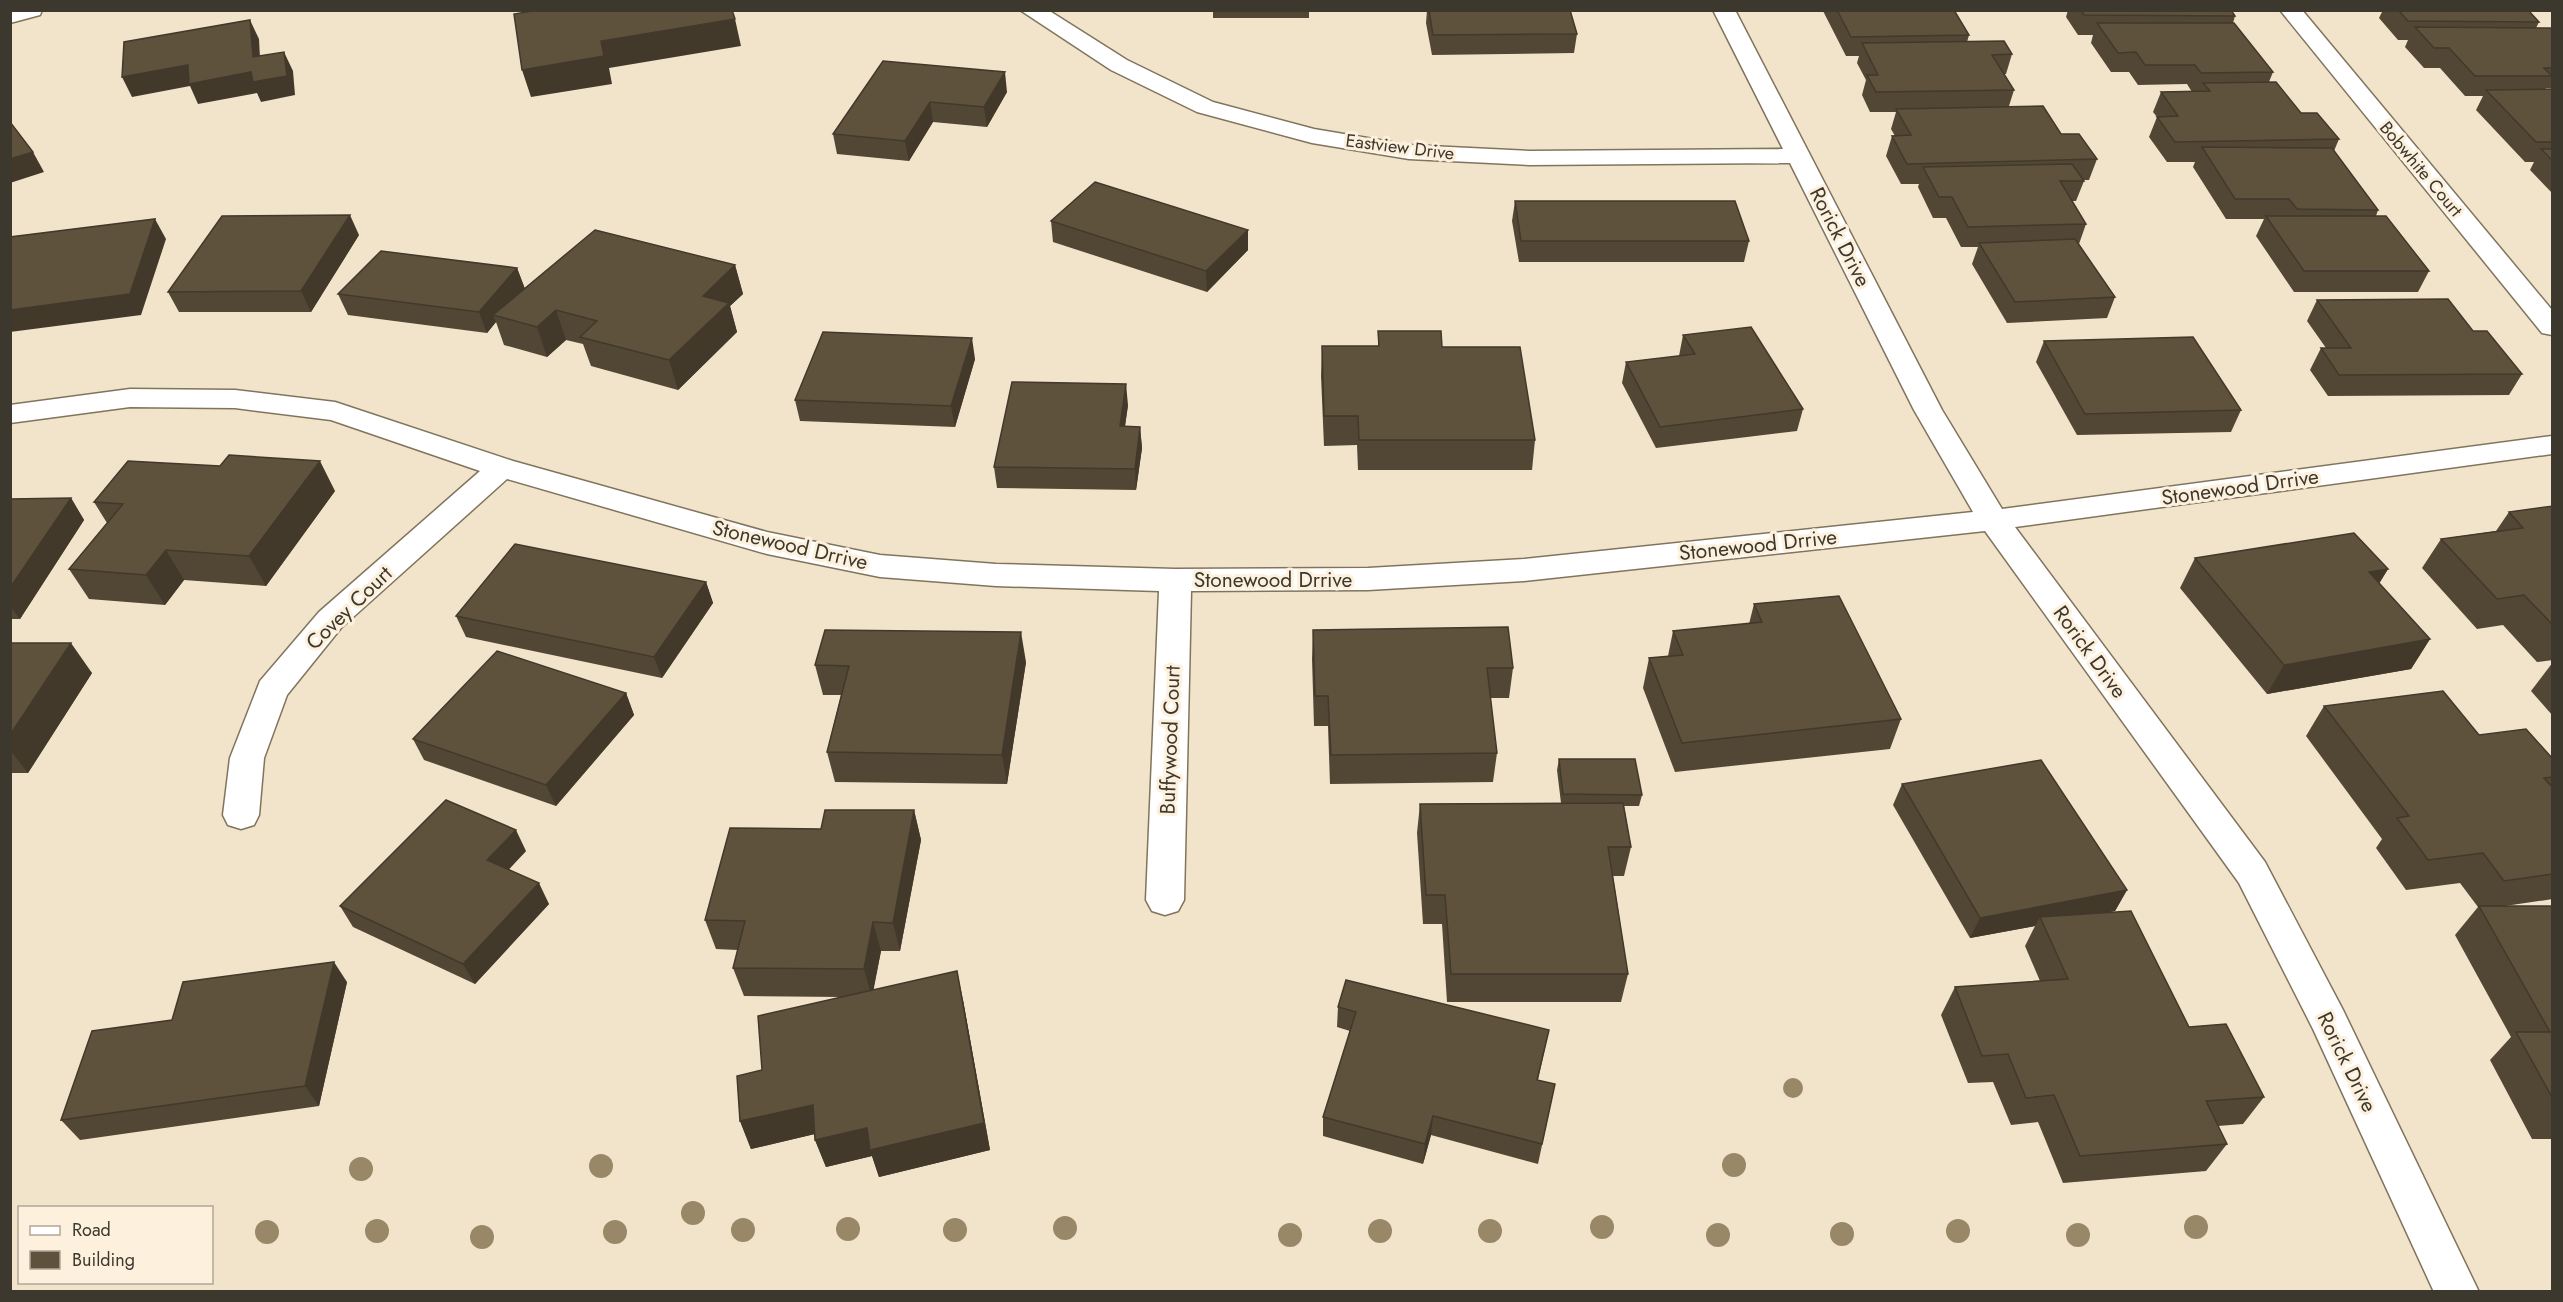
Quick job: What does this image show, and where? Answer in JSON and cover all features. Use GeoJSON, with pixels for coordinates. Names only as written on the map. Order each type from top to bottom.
{"type":"FeatureCollection","features":[{"type":"Feature","properties":{"kind":"street"},"geometry":{"type":"LineString","coordinates":[[10,17],[32,10]]}},
{"type":"Feature","properties":{"kind":"street","name":"Eastview Drive"},"geometry":{"type":"LineString","coordinates":[[1030,10],[1055,22],[1119,65],[1205,107],[1312,136],[1409,152],[1529,158],[1798,156]]}},
{"type":"Feature","properties":{"kind":"street","name":"Rorick Drive"},"geometry":{"type":"LineString","coordinates":[[1724,10],[1928,410],[1993,520],[2252,873],[2329,1022],[2457,1292]]}},
{"type":"Feature","properties":{"kind":"street","name":"Bobwhite Court"},"geometry":{"type":"LineString","coordinates":[[2290,10],[2553,327]]}},
{"type":"Feature","properties":{"kind":"street","name":"Stonewood Drrive"},"geometry":{"type":"LineString","coordinates":[[10,414],[130,398],[235,399],[335,411],[502,468],[767,543],[880,566],[996,575],[1175,580],[1368,579],[1524,570],[1993,520],[2553,446]]}},
{"type":"Feature","properties":{"kind":"street","name":"Covey Court"},"geometry":{"type":"LineString","coordinates":[[241,815],[247,758],[272,690],[330,620],[502,468]]}},
{"type":"Feature","properties":{"kind":"street","name":"Buffywood Court"},"geometry":{"type":"LineString","coordinates":[[1165,900],[1175,580]]}},
{"type":"Feature","properties":{"kind":"building"},"geometry":{"type":"Polygon","coordinates":[[[538,10],[732,10],[735,19],[601,41],[604,56],[522,70],[514,14],[538,10]]]}},
{"type":"Feature","properties":{"kind":"building"},"geometry":{"type":"Polygon","coordinates":[[[1429,10],[1570,10],[1577,34],[1433,35],[1429,10]]]}},
{"type":"Feature","properties":{"kind":"building"},"geometry":{"type":"Polygon","coordinates":[[[1837,10],[1954,10],[1969,35],[1851,37],[1837,10]]]}},
{"type":"Feature","properties":{"kind":"building"},"geometry":{"type":"Polygon","coordinates":[[[2081,10],[2231,10],[2235,16],[2084,15],[2081,10]]]}},
{"type":"Feature","properties":{"kind":"building"},"geometry":{"type":"Polygon","coordinates":[[[2398,10],[2528,10],[2539,22],[2408,21],[2398,10]]]}},
{"type":"Feature","properties":{"kind":"building"},"geometry":{"type":"Polygon","coordinates":[[[250,20],[253,57],[284,52],[287,76],[253,82],[251,72],[189,84],[188,65],[122,77],[124,42],[250,20]]]}},
{"type":"Feature","properties":{"kind":"building"},"geometry":{"type":"Polygon","coordinates":[[[2097,23],[2234,23],[2273,72],[2201,73],[2195,65],[2145,65],[2136,52],[2118,53],[2097,23]]]}},
{"type":"Feature","properties":{"kind":"building"},"geometry":{"type":"Polygon","coordinates":[[[2415,27],[2553,28],[2553,68],[2544,68],[2552,76],[2475,76],[2449,48],[2434,48],[2415,27]]]}},
{"type":"Feature","properties":{"kind":"building"},"geometry":{"type":"Polygon","coordinates":[[[2004,41],[2012,54],[1992,55],[2014,90],[1876,92],[1867,75],[1878,75],[1862,43],[2004,41]]]}},
{"type":"Feature","properties":{"kind":"building"},"geometry":{"type":"Polygon","coordinates":[[[883,61],[1005,72],[984,107],[930,102],[905,141],[833,134],[883,61]]]}},
{"type":"Feature","properties":{"kind":"building"},"geometry":{"type":"Polygon","coordinates":[[[2276,82],[2301,113],[2317,113],[2339,139],[2175,142],[2157,117],[2178,116],[2161,92],[2210,91],[2203,83],[2276,82]]]}},
{"type":"Feature","properties":{"kind":"building"},"geometry":{"type":"Polygon","coordinates":[[[2553,89],[2553,142],[2536,142],[2486,90],[2553,89]]]}},
{"type":"Feature","properties":{"kind":"building"},"geometry":{"type":"Polygon","coordinates":[[[2043,106],[2061,134],[2079,134],[2097,159],[1907,164],[1892,136],[1911,135],[1896,109],[2043,106]]]}},
{"type":"Feature","properties":{"kind":"building"},"geometry":{"type":"Polygon","coordinates":[[[10,122],[33,152],[10,159],[10,122]]]}},
{"type":"Feature","properties":{"kind":"building"},"geometry":{"type":"Polygon","coordinates":[[[2202,147],[2332,148],[2378,210],[2297,209],[2289,199],[2235,199],[2202,147]]]}},
{"type":"Feature","properties":{"kind":"building"},"geometry":{"type":"Polygon","coordinates":[[[2541,149],[2553,149],[2553,161],[2541,149]]]}},
{"type":"Feature","properties":{"kind":"building"},"geometry":{"type":"Polygon","coordinates":[[[2072,164],[2084,181],[2060,181],[2086,224],[1968,227],[1952,197],[1939,197],[1923,167],[2072,164]]]}},
{"type":"Feature","properties":{"kind":"building"},"geometry":{"type":"Polygon","coordinates":[[[1095,182],[1248,230],[1206,271],[1051,221],[1095,182]]]}},
{"type":"Feature","properties":{"kind":"building"},"geometry":{"type":"Polygon","coordinates":[[[1515,201],[1735,201],[1749,241],[1521,241],[1515,201]]]}},
{"type":"Feature","properties":{"kind":"building"},"geometry":{"type":"Polygon","coordinates":[[[350,215],[301,291],[168,292],[222,216],[350,215]]]}},
{"type":"Feature","properties":{"kind":"building"},"geometry":{"type":"Polygon","coordinates":[[[2266,216],[2386,216],[2429,271],[2304,271],[2266,216]]]}},
{"type":"Feature","properties":{"kind":"building"},"geometry":{"type":"Polygon","coordinates":[[[155,219],[130,294],[10,310],[10,237],[155,219]]]}},
{"type":"Feature","properties":{"kind":"building"},"geometry":{"type":"Polygon","coordinates":[[[595,230],[735,265],[703,296],[729,303],[669,360],[580,337],[597,321],[556,310],[537,327],[493,315],[595,230]]]}},
{"type":"Feature","properties":{"kind":"building"},"geometry":{"type":"Polygon","coordinates":[[[2075,239],[2115,297],[2015,302],[1979,243],[2075,239]]]}},
{"type":"Feature","properties":{"kind":"building"},"geometry":{"type":"Polygon","coordinates":[[[381,251],[517,268],[479,312],[338,294],[381,251]]]}},
{"type":"Feature","properties":{"kind":"building"},"geometry":{"type":"Polygon","coordinates":[[[2448,299],[2473,331],[2487,331],[2522,374],[2339,375],[2321,348],[2351,348],[2317,300],[2448,299]]]}},
{"type":"Feature","properties":{"kind":"building"},"geometry":{"type":"Polygon","coordinates":[[[1751,327],[1803,409],[1660,427],[1626,362],[1695,354],[1683,335],[1751,327]]]}},
{"type":"Feature","properties":{"kind":"building"},"geometry":{"type":"Polygon","coordinates":[[[1378,331],[1441,331],[1442,347],[1520,347],[1535,440],[1359,440],[1358,416],[1324,416],[1322,346],[1379,346],[1378,331]]]}},
{"type":"Feature","properties":{"kind":"building"},"geometry":{"type":"Polygon","coordinates":[[[823,332],[972,338],[951,406],[795,400],[823,332]]]}},
{"type":"Feature","properties":{"kind":"building"},"geometry":{"type":"Polygon","coordinates":[[[2193,337],[2241,410],[2085,414],[2044,341],[2193,337]]]}},
{"type":"Feature","properties":{"kind":"building"},"geometry":{"type":"Polygon","coordinates":[[[1012,382],[1126,384],[1120,426],[1140,427],[1135,469],[994,467],[1012,382]]]}},
{"type":"Feature","properties":{"kind":"building"},"geometry":{"type":"Polygon","coordinates":[[[229,455],[320,461],[249,556],[166,550],[146,575],[69,569],[123,504],[94,502],[128,461],[220,466],[229,455]]]}},
{"type":"Feature","properties":{"kind":"building"},"geometry":{"type":"Polygon","coordinates":[[[71,498],[10,588],[10,499],[71,498]]]}},
{"type":"Feature","properties":{"kind":"building"},"geometry":{"type":"Polygon","coordinates":[[[2553,506],[2553,625],[2524,595],[2497,599],[2441,539],[2523,528],[2509,512],[2553,506]]]}},
{"type":"Feature","properties":{"kind":"building"},"geometry":{"type":"Polygon","coordinates":[[[2354,533],[2388,569],[2369,572],[2430,639],[2284,665],[2195,558],[2354,533]]]}},
{"type":"Feature","properties":{"kind":"building"},"geometry":{"type":"Polygon","coordinates":[[[515,544],[706,582],[654,657],[456,616],[515,544]]]}},
{"type":"Feature","properties":{"kind":"building"},"geometry":{"type":"Polygon","coordinates":[[[1839,596],[1901,719],[1682,743],[1649,658],[1683,655],[1673,631],[1762,622],[1754,604],[1839,596]]]}},
{"type":"Feature","properties":{"kind":"building"},"geometry":{"type":"Polygon","coordinates":[[[1508,627],[1513,668],[1487,668],[1497,753],[1331,755],[1328,696],[1315,696],[1313,630],[1508,627]]]}},
{"type":"Feature","properties":{"kind":"building"},"geometry":{"type":"Polygon","coordinates":[[[825,630],[1021,632],[1002,755],[827,752],[849,666],[815,665],[825,630]]]}},
{"type":"Feature","properties":{"kind":"building"},"geometry":{"type":"Polygon","coordinates":[[[10,643],[71,643],[10,735],[10,643]]]}},
{"type":"Feature","properties":{"kind":"building"},"geometry":{"type":"Polygon","coordinates":[[[497,651],[626,693],[546,785],[413,739],[497,651]]]}},
{"type":"Feature","properties":{"kind":"building"},"geometry":{"type":"Polygon","coordinates":[[[2443,691],[2479,735],[2526,729],[2553,759],[2553,777],[2544,778],[2553,788],[2553,874],[2504,881],[2483,853],[2428,860],[2397,818],[2409,816],[2324,706],[2443,691]]]}},
{"type":"Feature","properties":{"kind":"building"},"geometry":{"type":"Polygon","coordinates":[[[1559,759],[1635,759],[1642,795],[1563,794],[1559,759]]]}},
{"type":"Feature","properties":{"kind":"building"},"geometry":{"type":"Polygon","coordinates":[[[2041,760],[2127,890],[1980,918],[1902,784],[2041,760]]]}},
{"type":"Feature","properties":{"kind":"building"},"geometry":{"type":"Polygon","coordinates":[[[446,800],[516,830],[487,860],[539,883],[463,964],[340,906],[446,800]]]}},
{"type":"Feature","properties":{"kind":"building"},"geometry":{"type":"Polygon","coordinates":[[[1623,803],[1631,847],[1608,847],[1628,974],[1451,974],[1445,895],[1426,895],[1420,804],[1623,803]]]}},
{"type":"Feature","properties":{"kind":"building"},"geometry":{"type":"Polygon","coordinates":[[[825,810],[914,810],[893,923],[873,922],[864,969],[733,968],[745,921],[705,920],[730,828],[821,829],[825,810]]]}},
{"type":"Feature","properties":{"kind":"building"},"geometry":{"type":"Polygon","coordinates":[[[2479,906],[2553,906],[2553,1099],[2516,1032],[2550,1032],[2479,906]]]}},
{"type":"Feature","properties":{"kind":"building"},"geometry":{"type":"Polygon","coordinates":[[[2131,911],[2189,1027],[2226,1024],[2264,1097],[2206,1101],[2227,1144],[2080,1156],[2054,1095],[2026,1098],[2008,1054],[1982,1056],[1955,987],[2068,979],[2040,917],[2131,911]]]}},
{"type":"Feature","properties":{"kind":"building"},"geometry":{"type":"Polygon","coordinates":[[[334,962],[305,1086],[61,1120],[92,1031],[172,1020],[183,982],[334,962]]]}},
{"type":"Feature","properties":{"kind":"building"},"geometry":{"type":"Polygon","coordinates":[[[957,971],[984,1123],[870,1150],[867,1128],[815,1140],[813,1105],[740,1121],[737,1076],[762,1070],[758,1016],[957,971]]]}},
{"type":"Feature","properties":{"kind":"building"},"geometry":{"type":"Polygon","coordinates":[[[1346,980],[1549,1030],[1537,1080],[1555,1084],[1542,1144],[1433,1116],[1425,1144],[1323,1117],[1356,1012],[1338,1007],[1346,980]]]}}]}
